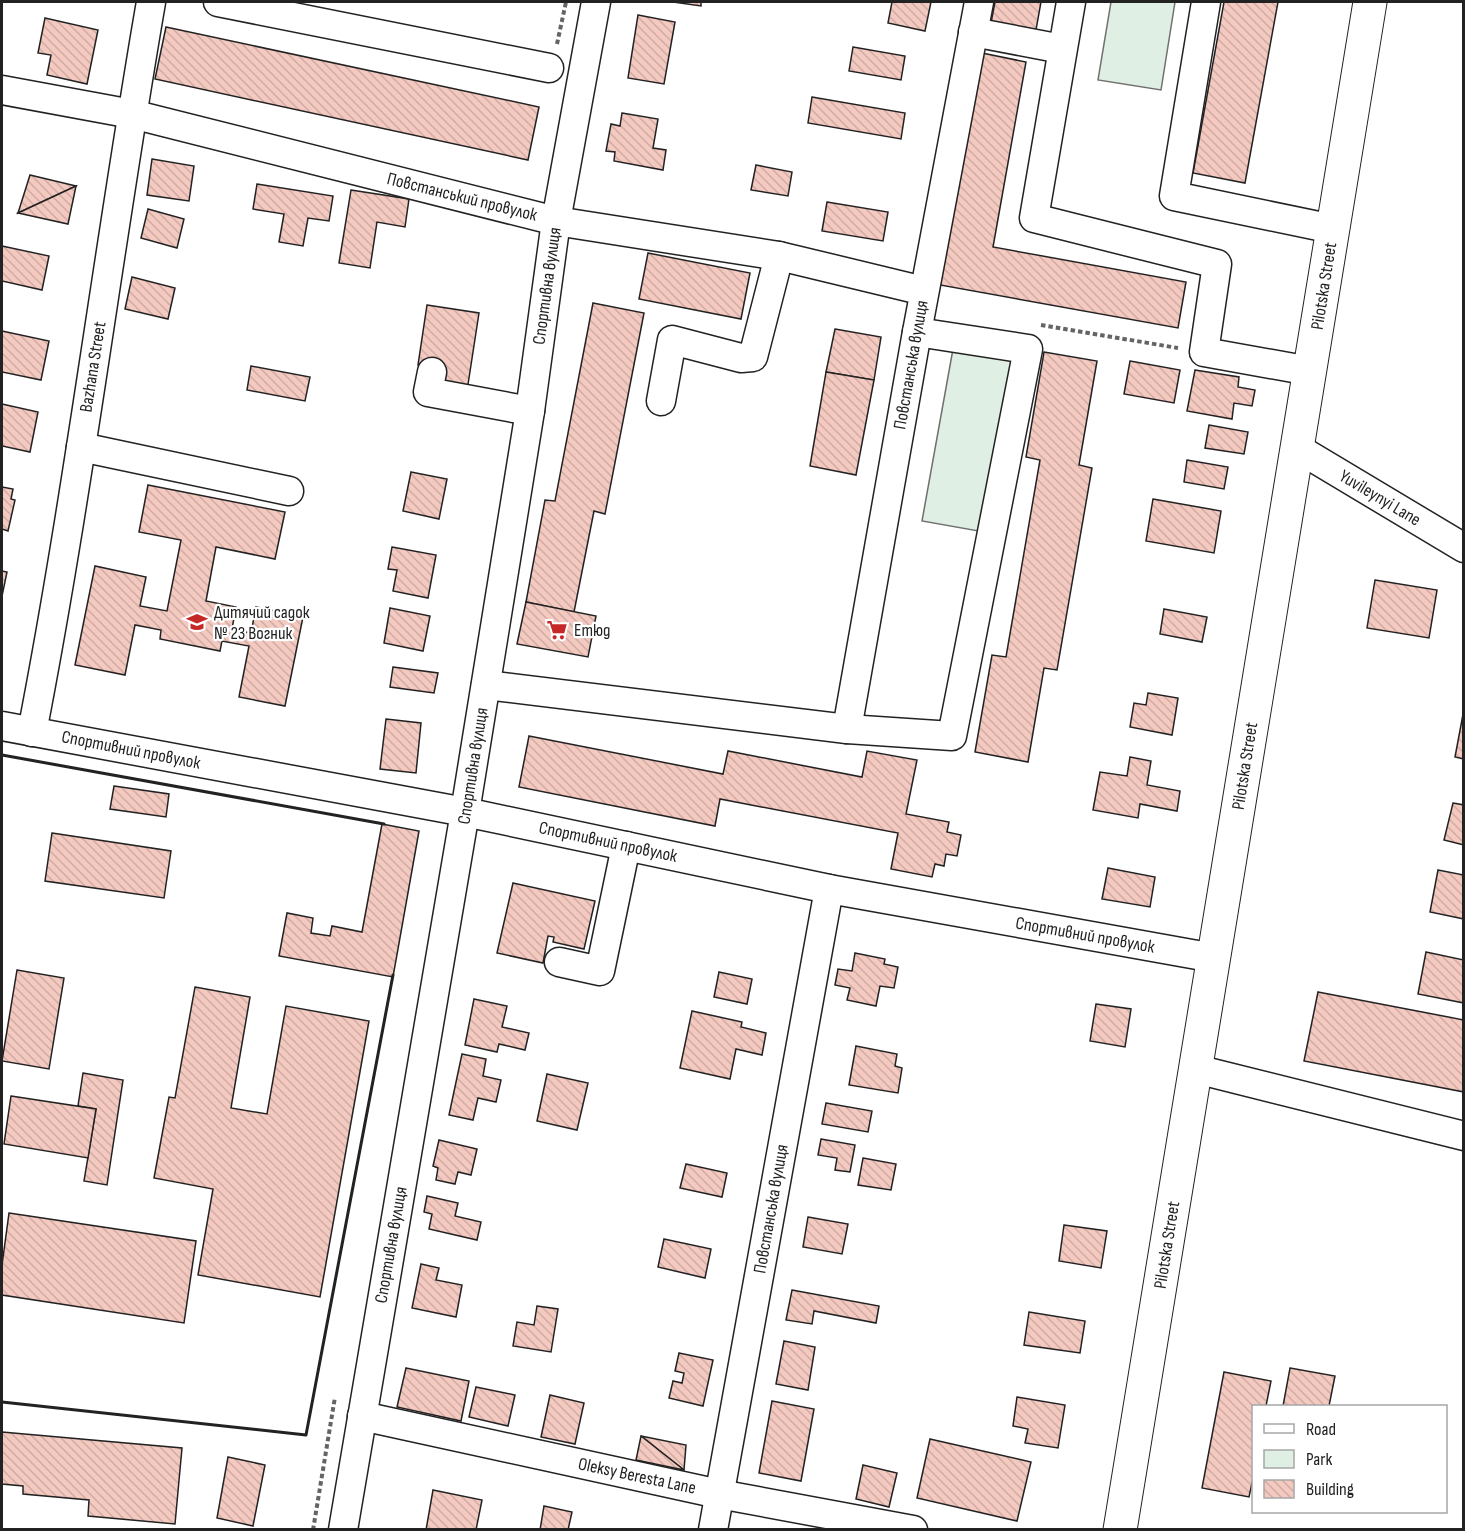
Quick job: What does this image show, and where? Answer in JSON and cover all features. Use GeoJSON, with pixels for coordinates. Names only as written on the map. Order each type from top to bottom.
{"type":"FeatureCollection","features":[{"type":"Feature","properties":{"kind":"main road","name":"Pilotska Street"},"geometry":{"type":"LineString","coordinates":[[1120,1530],[1370,2]]}},
{"type":"Feature","properties":{"kind":"street","name":"Bazhana Street"},"geometry":{"type":"LineString","coordinates":[[32,732],[81,447],[151,2]]}},
{"type":"Feature","properties":{"kind":"street"},"geometry":{"type":"LineString","coordinates":[[218,2],[549,68]]}},
{"type":"Feature","properties":{"kind":"street","name":"Спортивна вулиця"},"geometry":{"type":"LineString","coordinates":[[343,1530],[486,685],[530,411],[556,221],[596,2]]}},
{"type":"Feature","properties":{"kind":"street","name":"Повстанська вулиця"},"geometry":{"type":"LineString","coordinates":[[847,729],[924,291],[979,2]]}},
{"type":"Feature","properties":{"kind":"street"},"geometry":{"type":"LineString","coordinates":[[1071,2],[1034,218],[1217,264],[1204,352],[1310,371]]}},
{"type":"Feature","properties":{"kind":"street"},"geometry":{"type":"LineString","coordinates":[[1206,2],[1174,196],[1333,229]]}},
{"type":"Feature","properties":{"kind":"street"},"geometry":{"type":"LineString","coordinates":[[973,32],[1062,49]]}},
{"type":"Feature","properties":{"kind":"street","name":"Повстанський провулок"},"geometry":{"type":"LineString","coordinates":[[2,90],[132,114],[556,221],[779,256],[924,291]]}},
{"type":"Feature","properties":{"kind":"street"},"geometry":{"type":"LineString","coordinates":[[661,401],[672,340],[741,358],[753,357],[779,256]]}},
{"type":"Feature","properties":{"kind":"street"},"geometry":{"type":"LineString","coordinates":[[486,685],[847,729],[952,736],[1028,349],[917,332]]}},
{"type":"Feature","properties":{"kind":"street"},"geometry":{"type":"LineString","coordinates":[[432,372],[429,392],[530,411]]}},
{"type":"Feature","properties":{"kind":"street"},"geometry":{"type":"LineString","coordinates":[[81,447],[290,491]]}},
{"type":"Feature","properties":{"kind":"street","name":"Yuvileynyi Lane"},"geometry":{"type":"LineString","coordinates":[[1297,448],[1464,548]]}},
{"type":"Feature","properties":{"kind":"street","name":"Спортивний провулок"},"geometry":{"type":"LineString","coordinates":[[2,726],[465,812],[829,889],[1214,958]]}},
{"type":"Feature","properties":{"kind":"street"},"geometry":{"type":"LineString","coordinates":[[559,962],[600,971],[626,846]]}},
{"type":"Feature","properties":{"kind":"street","name":"Повстанська вулиця"},"geometry":{"type":"LineString","coordinates":[[713,1530],[829,889]]}},
{"type":"Feature","properties":{"kind":"street"},"geometry":{"type":"LineString","coordinates":[[1196,1069],[1464,1136]]}},
{"type":"Feature","properties":{"kind":"street","name":"Oleksy Beresta Lane"},"geometry":{"type":"LineString","coordinates":[[362,1416],[719,1494],[913,1530]]}},
{"type":"Feature","properties":{"kind":"path"},"geometry":{"type":"LineString","coordinates":[[549,68],[558,42],[566,2]]}},
{"type":"Feature","properties":{"kind":"path"},"geometry":{"type":"LineString","coordinates":[[1039,325],[1204,352]]}},
{"type":"Feature","properties":{"kind":"green space"},"geometry":{"type":"Polygon","coordinates":[[[1111,2],[1175,2],[1161,90],[1098,80],[1111,2]]]}},
{"type":"Feature","properties":{"kind":"green space"},"geometry":{"type":"Polygon","coordinates":[[[953,349],[1016,361],[984,532],[922,521],[953,349]]]}},
{"type":"Feature","properties":{"kind":"building"},"geometry":{"type":"Polygon","coordinates":[[[673,2],[701,2],[701,6],[673,2]]]}},
{"type":"Feature","properties":{"kind":"building"},"geometry":{"type":"Polygon","coordinates":[[[892,2],[931,2],[925,31],[888,23],[892,2]]]}},
{"type":"Feature","properties":{"kind":"building"},"geometry":{"type":"Polygon","coordinates":[[[995,2],[1041,2],[1034,41],[989,33],[995,2]]]}},
{"type":"Feature","properties":{"kind":"building"},"geometry":{"type":"Polygon","coordinates":[[[1224,2],[1278,2],[1245,183],[1193,173],[1224,2]]]}},
{"type":"Feature","properties":{"kind":"building"},"geometry":{"type":"Polygon","coordinates":[[[638,15],[675,22],[664,84],[628,78],[638,15]]]}},
{"type":"Feature","properties":{"kind":"building"},"geometry":{"type":"Polygon","coordinates":[[[45,18],[98,30],[87,84],[47,75],[51,55],[38,53],[45,18]]]}},
{"type":"Feature","properties":{"kind":"building"},"geometry":{"type":"Polygon","coordinates":[[[166,27],[539,107],[528,160],[155,79],[166,27]]]}},
{"type":"Feature","properties":{"kind":"building"},"geometry":{"type":"Polygon","coordinates":[[[853,47],[905,56],[901,80],[849,71],[853,47]]]}},
{"type":"Feature","properties":{"kind":"building"},"geometry":{"type":"Polygon","coordinates":[[[982,53],[1026,62],[993,247],[1186,282],[1178,328],[940,285],[982,53]]]}},
{"type":"Feature","properties":{"kind":"building"},"geometry":{"type":"Polygon","coordinates":[[[812,97],[905,113],[901,139],[808,123],[812,97]]]}},
{"type":"Feature","properties":{"kind":"building"},"geometry":{"type":"Polygon","coordinates":[[[622,113],[658,119],[653,148],[666,150],[663,170],[614,161],[615,152],[606,151],[611,124],[620,126],[622,113]]]}},
{"type":"Feature","properties":{"kind":"building"},"geometry":{"type":"Polygon","coordinates":[[[152,159],[194,166],[189,201],[147,195],[152,159]]]}},
{"type":"Feature","properties":{"kind":"building"},"geometry":{"type":"Polygon","coordinates":[[[756,165],[792,172],[788,196],[751,190],[756,165]]]}},
{"type":"Feature","properties":{"kind":"building"},"geometry":{"type":"Polygon","coordinates":[[[30,175],[76,186],[18,213],[30,175]]]}},
{"type":"Feature","properties":{"kind":"building"},"geometry":{"type":"Polygon","coordinates":[[[257,184],[333,196],[329,221],[308,218],[303,246],[279,242],[284,214],[253,209],[257,184]]]}},
{"type":"Feature","properties":{"kind":"building"},"geometry":{"type":"Polygon","coordinates":[[[76,186],[68,224],[18,213],[76,186]]]}},
{"type":"Feature","properties":{"kind":"building"},"geometry":{"type":"Polygon","coordinates":[[[351,190],[409,199],[405,227],[377,222],[370,268],[339,263],[351,190]]]}},
{"type":"Feature","properties":{"kind":"building"},"geometry":{"type":"Polygon","coordinates":[[[827,202],[888,212],[883,241],[822,231],[827,202]]]}},
{"type":"Feature","properties":{"kind":"building"},"geometry":{"type":"Polygon","coordinates":[[[148,209],[184,219],[177,248],[141,238],[148,209]]]}},
{"type":"Feature","properties":{"kind":"building"},"geometry":{"type":"Polygon","coordinates":[[[2,246],[49,256],[42,290],[2,281],[2,246]]]}},
{"type":"Feature","properties":{"kind":"building"},"geometry":{"type":"Polygon","coordinates":[[[648,253],[750,273],[741,319],[639,299],[648,253]]]}},
{"type":"Feature","properties":{"kind":"building"},"geometry":{"type":"Polygon","coordinates":[[[132,277],[175,288],[168,319],[125,309],[132,277]]]}},
{"type":"Feature","properties":{"kind":"building"},"geometry":{"type":"Polygon","coordinates":[[[593,303],[644,313],[605,514],[594,511],[574,612],[526,602],[545,500],[555,501],[593,303]]]}},
{"type":"Feature","properties":{"kind":"building"},"geometry":{"type":"Polygon","coordinates":[[[427,305],[479,313],[467,391],[444,388],[446,370],[418,365],[427,305]]]}},
{"type":"Feature","properties":{"kind":"building"},"geometry":{"type":"Polygon","coordinates":[[[835,329],[881,337],[874,380],[826,372],[835,329]]]}},
{"type":"Feature","properties":{"kind":"building"},"geometry":{"type":"Polygon","coordinates":[[[2,331],[49,341],[41,380],[2,372],[2,331]]]}},
{"type":"Feature","properties":{"kind":"building"},"geometry":{"type":"Polygon","coordinates":[[[1044,352],[1097,361],[1079,465],[1092,468],[1057,670],[1044,668],[1028,762],[975,752],[992,655],[1006,657],[1040,460],[1026,457],[1044,352]]]}},
{"type":"Feature","properties":{"kind":"building"},"geometry":{"type":"Polygon","coordinates":[[[1130,361],[1180,370],[1174,403],[1124,394],[1130,361]]]}},
{"type":"Feature","properties":{"kind":"building"},"geometry":{"type":"Polygon","coordinates":[[[251,366],[310,377],[305,401],[247,390],[251,366]]]}},
{"type":"Feature","properties":{"kind":"building"},"geometry":{"type":"Polygon","coordinates":[[[1195,370],[1239,377],[1238,387],[1255,390],[1252,406],[1234,403],[1232,419],[1187,411],[1195,370]]]}},
{"type":"Feature","properties":{"kind":"building"},"geometry":{"type":"Polygon","coordinates":[[[826,372],[874,380],[856,475],[810,466],[826,372]]]}},
{"type":"Feature","properties":{"kind":"building"},"geometry":{"type":"Polygon","coordinates":[[[2,404],[38,412],[30,452],[2,446],[2,404]]]}},
{"type":"Feature","properties":{"kind":"building"},"geometry":{"type":"Polygon","coordinates":[[[1209,425],[1248,432],[1244,454],[1205,448],[1209,425]]]}},
{"type":"Feature","properties":{"kind":"building"},"geometry":{"type":"Polygon","coordinates":[[[1187,460],[1228,467],[1224,489],[1184,482],[1187,460]]]}},
{"type":"Feature","properties":{"kind":"building"},"geometry":{"type":"Polygon","coordinates":[[[411,472],[447,479],[439,519],[403,511],[411,472]]]}},
{"type":"Feature","properties":{"kind":"building"},"geometry":{"type":"Polygon","coordinates":[[[148,485],[285,512],[275,559],[216,547],[206,601],[236,607],[232,629],[251,633],[256,607],[303,617],[285,706],[239,697],[249,646],[222,641],[220,651],[160,639],[161,630],[135,625],[125,675],[75,665],[95,566],[146,577],[140,606],[167,611],[181,540],[139,532],[148,485]]]}},
{"type":"Feature","properties":{"kind":"building"},"geometry":{"type":"Polygon","coordinates":[[[2,487],[13,489],[11,499],[15,500],[8,531],[2,529],[2,487]]]}},
{"type":"Feature","properties":{"kind":"building"},"geometry":{"type":"Polygon","coordinates":[[[1153,499],[1221,511],[1214,553],[1146,541],[1153,499]]]}},
{"type":"Feature","properties":{"kind":"building"},"geometry":{"type":"Polygon","coordinates":[[[392,547],[436,555],[428,598],[393,591],[397,570],[388,569],[392,547]]]}},
{"type":"Feature","properties":{"kind":"building"},"geometry":{"type":"Polygon","coordinates":[[[2,571],[7,572],[2,596],[2,571]]]}},
{"type":"Feature","properties":{"kind":"building"},"geometry":{"type":"Polygon","coordinates":[[[1375,580],[1437,590],[1429,638],[1367,628],[1375,580]]]}},
{"type":"Feature","properties":{"kind":"building"},"geometry":{"type":"Polygon","coordinates":[[[526,602],[596,616],[588,657],[517,644],[526,602]]]}},
{"type":"Feature","properties":{"kind":"building"},"geometry":{"type":"Polygon","coordinates":[[[390,608],[430,616],[423,651],[384,643],[390,608]]]}},
{"type":"Feature","properties":{"kind":"building"},"geometry":{"type":"Polygon","coordinates":[[[1164,609],[1207,617],[1202,642],[1160,634],[1164,609]]]}},
{"type":"Feature","properties":{"kind":"building"},"geometry":{"type":"Polygon","coordinates":[[[393,667],[438,673],[434,693],[390,687],[393,667]]]}},
{"type":"Feature","properties":{"kind":"building"},"geometry":{"type":"Polygon","coordinates":[[[1148,693],[1178,698],[1172,735],[1130,727],[1134,703],[1146,705],[1148,693]]]}},
{"type":"Feature","properties":{"kind":"building"},"geometry":{"type":"Polygon","coordinates":[[[1464,709],[1464,759],[1455,757],[1464,709]]]}},
{"type":"Feature","properties":{"kind":"building"},"geometry":{"type":"Polygon","coordinates":[[[386,719],[421,723],[416,773],[380,769],[386,719]]]}},
{"type":"Feature","properties":{"kind":"building"},"geometry":{"type":"Polygon","coordinates":[[[529,736],[723,774],[728,751],[862,777],[867,751],[917,760],[906,814],[949,822],[947,832],[961,835],[957,856],[946,854],[944,866],[935,864],[932,877],[891,869],[898,833],[720,799],[715,826],[519,787],[529,736]]]}},
{"type":"Feature","properties":{"kind":"building"},"geometry":{"type":"Polygon","coordinates":[[[1130,757],[1151,761],[1147,785],[1180,791],[1177,811],[1140,804],[1138,818],[1093,810],[1100,772],[1127,776],[1130,757]]]}},
{"type":"Feature","properties":{"kind":"building"},"geometry":{"type":"Polygon","coordinates":[[[114,786],[169,794],[166,817],[110,809],[114,786]]]}},
{"type":"Feature","properties":{"kind":"building"},"geometry":{"type":"Polygon","coordinates":[[[1453,803],[1464,805],[1464,845],[1444,840],[1453,803]]]}},
{"type":"Feature","properties":{"kind":"building"},"geometry":{"type":"Polygon","coordinates":[[[382,824],[419,831],[393,977],[279,956],[287,913],[313,918],[311,933],[330,936],[332,926],[362,932],[382,824]]]}},
{"type":"Feature","properties":{"kind":"building"},"geometry":{"type":"Polygon","coordinates":[[[52,833],[171,851],[164,898],[45,881],[52,833]]]}},
{"type":"Feature","properties":{"kind":"building"},"geometry":{"type":"Polygon","coordinates":[[[1108,868],[1155,877],[1150,907],[1102,899],[1108,868]]]}},
{"type":"Feature","properties":{"kind":"building"},"geometry":{"type":"Polygon","coordinates":[[[1438,870],[1464,875],[1464,919],[1430,912],[1438,870]]]}},
{"type":"Feature","properties":{"kind":"building"},"geometry":{"type":"Polygon","coordinates":[[[513,883],[595,901],[584,949],[553,942],[554,937],[548,936],[543,963],[497,953],[513,883]]]}},
{"type":"Feature","properties":{"kind":"building"},"geometry":{"type":"Polygon","coordinates":[[[1426,952],[1464,960],[1464,1003],[1418,994],[1426,952]]]}},
{"type":"Feature","properties":{"kind":"building"},"geometry":{"type":"Polygon","coordinates":[[[855,953],[885,959],[884,964],[898,967],[894,988],[880,986],[876,1006],[847,1000],[850,988],[835,985],[838,969],[852,971],[855,953]]]}},
{"type":"Feature","properties":{"kind":"building"},"geometry":{"type":"Polygon","coordinates":[[[17,970],[64,978],[49,1069],[2,1061],[17,970]]]}},
{"type":"Feature","properties":{"kind":"building"},"geometry":{"type":"Polygon","coordinates":[[[719,972],[752,979],[747,1004],[714,997],[719,972]]]}},
{"type":"Feature","properties":{"kind":"building"},"geometry":{"type":"Polygon","coordinates":[[[195,987],[250,997],[231,1108],[267,1114],[286,1006],[369,1021],[320,1297],[198,1275],[213,1189],[154,1178],[169,1097],[175,1098],[195,987]]]}},
{"type":"Feature","properties":{"kind":"building"},"geometry":{"type":"Polygon","coordinates":[[[1318,992],[1464,1020],[1464,1092],[1304,1061],[1318,992]]]}},
{"type":"Feature","properties":{"kind":"building"},"geometry":{"type":"Polygon","coordinates":[[[474,999],[507,1006],[502,1027],[529,1033],[525,1050],[499,1044],[497,1052],[465,1045],[474,999]]]}},
{"type":"Feature","properties":{"kind":"building"},"geometry":{"type":"Polygon","coordinates":[[[1096,1004],[1131,1009],[1125,1047],[1090,1041],[1096,1004]]]}},
{"type":"Feature","properties":{"kind":"building"},"geometry":{"type":"Polygon","coordinates":[[[692,1011],[742,1022],[741,1027],[766,1033],[762,1055],[736,1049],[730,1079],[680,1068],[692,1011]]]}},
{"type":"Feature","properties":{"kind":"building"},"geometry":{"type":"Polygon","coordinates":[[[856,1046],[897,1054],[895,1066],[902,1068],[898,1093],[849,1085],[856,1046]]]}},
{"type":"Feature","properties":{"kind":"building"},"geometry":{"type":"Polygon","coordinates":[[[462,1054],[486,1059],[483,1076],[501,1080],[496,1102],[478,1098],[473,1120],[449,1115],[462,1054]]]}},
{"type":"Feature","properties":{"kind":"building"},"geometry":{"type":"Polygon","coordinates":[[[83,1073],[123,1080],[107,1185],[84,1181],[96,1109],[78,1106],[83,1073]]]}},
{"type":"Feature","properties":{"kind":"building"},"geometry":{"type":"Polygon","coordinates":[[[547,1074],[588,1083],[577,1130],[537,1121],[547,1074]]]}},
{"type":"Feature","properties":{"kind":"building"},"geometry":{"type":"Polygon","coordinates":[[[11,1096],[96,1109],[88,1158],[4,1144],[11,1096]]]}},
{"type":"Feature","properties":{"kind":"building"},"geometry":{"type":"Polygon","coordinates":[[[826,1103],[872,1111],[868,1132],[822,1124],[826,1103]]]}},
{"type":"Feature","properties":{"kind":"building"},"geometry":{"type":"Polygon","coordinates":[[[821,1139],[855,1145],[850,1172],[835,1170],[837,1158],[818,1155],[821,1139]]]}},
{"type":"Feature","properties":{"kind":"building"},"geometry":{"type":"Polygon","coordinates":[[[439,1140],[477,1149],[471,1175],[458,1172],[455,1184],[436,1180],[438,1168],[433,1166],[439,1140]]]}},
{"type":"Feature","properties":{"kind":"building"},"geometry":{"type":"Polygon","coordinates":[[[863,1158],[896,1164],[891,1190],[858,1185],[863,1158]]]}},
{"type":"Feature","properties":{"kind":"building"},"geometry":{"type":"Polygon","coordinates":[[[686,1164],[727,1173],[722,1197],[680,1188],[686,1164]]]}},
{"type":"Feature","properties":{"kind":"building"},"geometry":{"type":"Polygon","coordinates":[[[427,1196],[458,1203],[455,1216],[481,1222],[477,1240],[429,1229],[432,1214],[424,1212],[427,1196]]]}},
{"type":"Feature","properties":{"kind":"building"},"geometry":{"type":"Polygon","coordinates":[[[9,1213],[196,1241],[184,1323],[2,1295],[2,1265],[9,1213]]]}},
{"type":"Feature","properties":{"kind":"building"},"geometry":{"type":"Polygon","coordinates":[[[808,1217],[848,1224],[842,1254],[803,1247],[808,1217]]]}},
{"type":"Feature","properties":{"kind":"building"},"geometry":{"type":"Polygon","coordinates":[[[1064,1225],[1107,1231],[1101,1268],[1059,1261],[1064,1225]]]}},
{"type":"Feature","properties":{"kind":"building"},"geometry":{"type":"Polygon","coordinates":[[[664,1239],[711,1249],[705,1278],[658,1267],[664,1239]]]}},
{"type":"Feature","properties":{"kind":"building"},"geometry":{"type":"Polygon","coordinates":[[[421,1264],[439,1268],[436,1280],[462,1285],[456,1317],[412,1308],[421,1264]]]}},
{"type":"Feature","properties":{"kind":"building"},"geometry":{"type":"Polygon","coordinates":[[[792,1290],[879,1306],[876,1323],[814,1311],[812,1324],[786,1320],[792,1290]]]}},
{"type":"Feature","properties":{"kind":"building"},"geometry":{"type":"Polygon","coordinates":[[[537,1306],[558,1309],[551,1352],[513,1346],[517,1322],[534,1325],[537,1306]]]}},
{"type":"Feature","properties":{"kind":"building"},"geometry":{"type":"Polygon","coordinates":[[[1029,1312],[1085,1321],[1080,1353],[1024,1345],[1029,1312]]]}},
{"type":"Feature","properties":{"kind":"building"},"geometry":{"type":"Polygon","coordinates":[[[784,1341],[815,1347],[808,1390],[776,1384],[784,1341]]]}},
{"type":"Feature","properties":{"kind":"building"},"geometry":{"type":"Polygon","coordinates":[[[679,1353],[713,1360],[703,1406],[669,1398],[673,1381],[682,1383],[684,1373],[675,1371],[679,1353]]]}},
{"type":"Feature","properties":{"kind":"building"},"geometry":{"type":"Polygon","coordinates":[[[406,1368],[469,1381],[461,1421],[397,1407],[406,1368]]]}},
{"type":"Feature","properties":{"kind":"building"},"geometry":{"type":"Polygon","coordinates":[[[1290,1368],[1335,1376],[1329,1405],[1283,1405],[1290,1368]]]}},
{"type":"Feature","properties":{"kind":"building"},"geometry":{"type":"Polygon","coordinates":[[[1224,1372],[1271,1381],[1266,1405],[1252,1405],[1252,1483],[1249,1497],[1202,1488],[1224,1372]]]}},
{"type":"Feature","properties":{"kind":"building"},"geometry":{"type":"Polygon","coordinates":[[[476,1387],[515,1395],[508,1426],[469,1417],[476,1387]]]}},
{"type":"Feature","properties":{"kind":"building"},"geometry":{"type":"Polygon","coordinates":[[[550,1395],[584,1403],[575,1444],[541,1437],[550,1395]]]}},
{"type":"Feature","properties":{"kind":"building"},"geometry":{"type":"Polygon","coordinates":[[[1017,1397],[1065,1405],[1058,1448],[1025,1443],[1028,1429],[1013,1426],[1017,1397]]]}},
{"type":"Feature","properties":{"kind":"building"},"geometry":{"type":"Polygon","coordinates":[[[772,1401],[814,1409],[801,1481],[759,1473],[772,1401]]]}},
{"type":"Feature","properties":{"kind":"building"},"geometry":{"type":"Polygon","coordinates":[[[2,1432],[182,1448],[175,1524],[88,1516],[89,1500],[23,1494],[23,1486],[2,1484],[2,1432]]]}},
{"type":"Feature","properties":{"kind":"building"},"geometry":{"type":"Polygon","coordinates":[[[641,1436],[686,1445],[684,1470],[641,1436]]]}},
{"type":"Feature","properties":{"kind":"building"},"geometry":{"type":"Polygon","coordinates":[[[641,1436],[684,1470],[636,1460],[641,1436]]]}},
{"type":"Feature","properties":{"kind":"building"},"geometry":{"type":"Polygon","coordinates":[[[930,1439],[1031,1462],[1017,1521],[917,1498],[930,1439]]]}},
{"type":"Feature","properties":{"kind":"building"},"geometry":{"type":"Polygon","coordinates":[[[228,1457],[265,1465],[253,1526],[217,1518],[228,1457]]]}},
{"type":"Feature","properties":{"kind":"building"},"geometry":{"type":"Polygon","coordinates":[[[863,1465],[897,1473],[889,1507],[856,1499],[863,1465]]]}},
{"type":"Feature","properties":{"kind":"building"},"geometry":{"type":"Polygon","coordinates":[[[433,1490],[482,1500],[476,1530],[426,1530],[433,1490]]]}},
{"type":"Feature","properties":{"kind":"building"},"geometry":{"type":"Polygon","coordinates":[[[544,1506],[572,1512],[568,1530],[540,1530],[544,1506]]]}},
{"type":"Feature","properties":{"kind":"wall"},"geometry":{"type":"LineString","coordinates":[[2,755],[384,824]]}},
{"type":"Feature","properties":{"kind":"wall"},"geometry":{"type":"LineString","coordinates":[[2,1402],[306,1435],[393,975]]}},
{"type":"Feature","properties":{"kind":"place","name":"Дитячий садок № 23 Вогник"},"geometry":{"type":"Point","coordinates":[197,622]}},
{"type":"Feature","properties":{"kind":"place","name":"Етюд"},"geometry":{"type":"Point","coordinates":[557,630]}}]}
